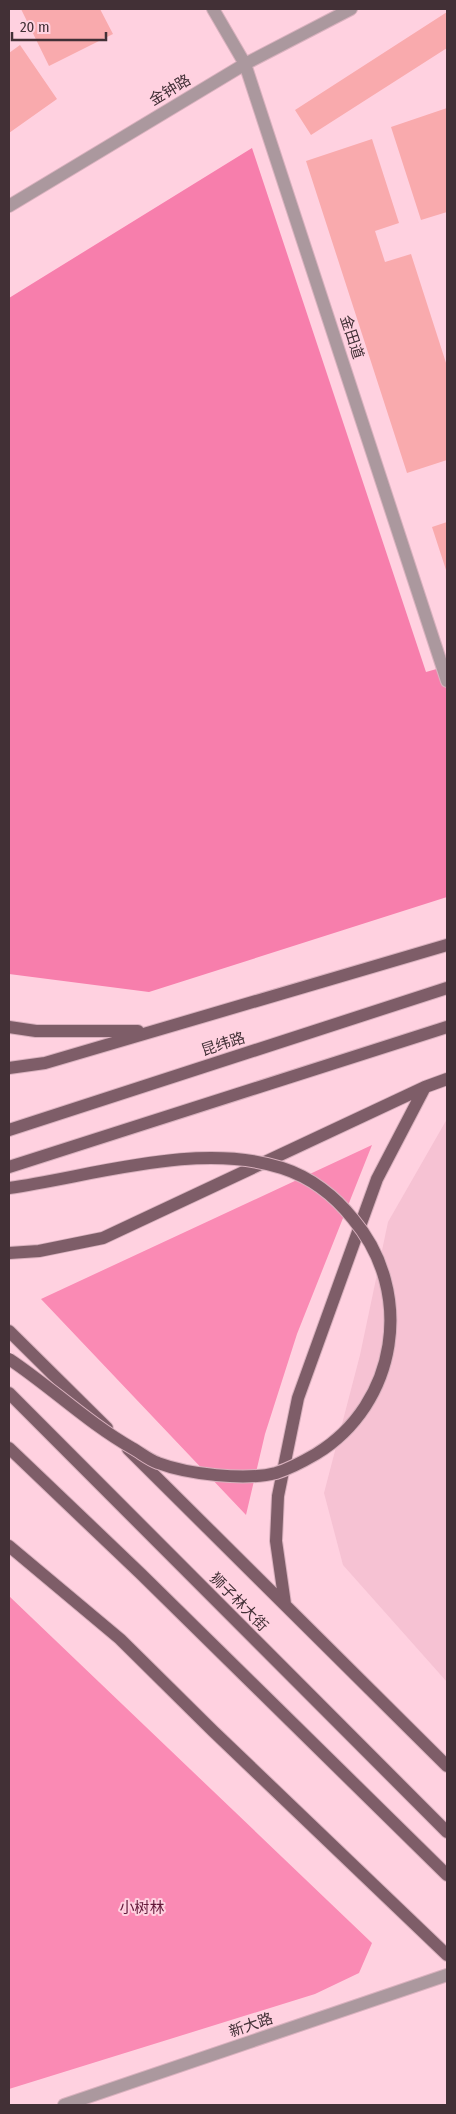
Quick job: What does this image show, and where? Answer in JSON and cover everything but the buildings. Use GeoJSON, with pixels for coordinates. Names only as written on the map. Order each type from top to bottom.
{"type":"FeatureCollection","features":[{"type":"Feature","properties":{"kind":"main road"},"geometry":{"type":"LineString","coordinates":[[9,1068],[45,1064],[151,1031],[447,945]]}},
{"type":"Feature","properties":{"kind":"main road","name":"昆纬路"},"geometry":{"type":"LineString","coordinates":[[9,1130],[447,988]]}},
{"type":"Feature","properties":{"kind":"main road"},"geometry":{"type":"LineString","coordinates":[[9,1168],[447,1026]]}},
{"type":"Feature","properties":{"kind":"main road"},"geometry":{"type":"LineString","coordinates":[[9,1027],[36,1031],[151,1031]]}},
{"type":"Feature","properties":{"kind":"main road"},"geometry":{"type":"LineString","coordinates":[[9,1253],[39,1251],[103,1238],[424,1087],[447,1078]]}},
{"type":"Feature","properties":{"kind":"main road"},"geometry":{"type":"LineString","coordinates":[[286,1604],[276,1541],[278,1496],[298,1398],[378,1179],[424,1087]]}},
{"type":"Feature","properties":{"kind":"main road"},"geometry":{"type":"LineString","coordinates":[[9,1188],[186,1158],[235,1158],[282,1168],[314,1183],[340,1202],[366,1234],[383,1267],[390,1300],[391,1330],[385,1362],[374,1392],[344,1434],[305,1460],[276,1473],[250,1475],[223,1474],[158,1463],[104,1432],[26,1370],[9,1359]]}},
{"type":"Feature","properties":{"kind":"main road"},"geometry":{"type":"LineString","coordinates":[[9,1331],[447,1766]]}},
{"type":"Feature","properties":{"kind":"main road"},"geometry":{"type":"LineString","coordinates":[[9,1353],[26,1370]]}},
{"type":"Feature","properties":{"kind":"main road","name":"狮子林大街"},"geometry":{"type":"LineString","coordinates":[[9,1393],[447,1832]]}},
{"type":"Feature","properties":{"kind":"main road"},"geometry":{"type":"LineString","coordinates":[[9,1448],[141,1574],[447,1875]]}},
{"type":"Feature","properties":{"kind":"main road"},"geometry":{"type":"LineString","coordinates":[[9,1546],[120,1639],[213,1731],[447,1955]]}},
{"type":"Feature","properties":{"kind":"street","name":"金田道"},"geometry":{"type":"LineString","coordinates":[[213,9],[245,64],[447,681]]}},
{"type":"Feature","properties":{"kind":"street","name":"金钟路"},"geometry":{"type":"LineString","coordinates":[[9,206],[245,64],[351,9]]}},
{"type":"Feature","properties":{"kind":"street","name":"新大路"},"geometry":{"type":"LineString","coordinates":[[64,2105],[447,1975]]}},
{"type":"Feature","properties":{"kind":"shaded area"},"geometry":{"type":"Polygon","coordinates":[[[252,148],[426,672],[447,666],[447,897],[149,992],[9,974],[9,298],[252,148]]]}},
{"type":"Feature","properties":{"kind":"shaded area"},"geometry":{"type":"Polygon","coordinates":[[[447,1119],[447,1682],[343,1565],[324,1493],[360,1355],[388,1222],[447,1119]]]}},
{"type":"Feature","properties":{"kind":"green space"},"geometry":{"type":"Polygon","coordinates":[[[372,1145],[297,1334],[265,1434],[246,1515],[41,1299],[372,1145]]]}},
{"type":"Feature","properties":{"kind":"green space","name":"小树林"},"geometry":{"type":"Polygon","coordinates":[[[9,1596],[372,1943],[359,1973],[315,1994],[9,2089],[9,1596]]]}}]}
